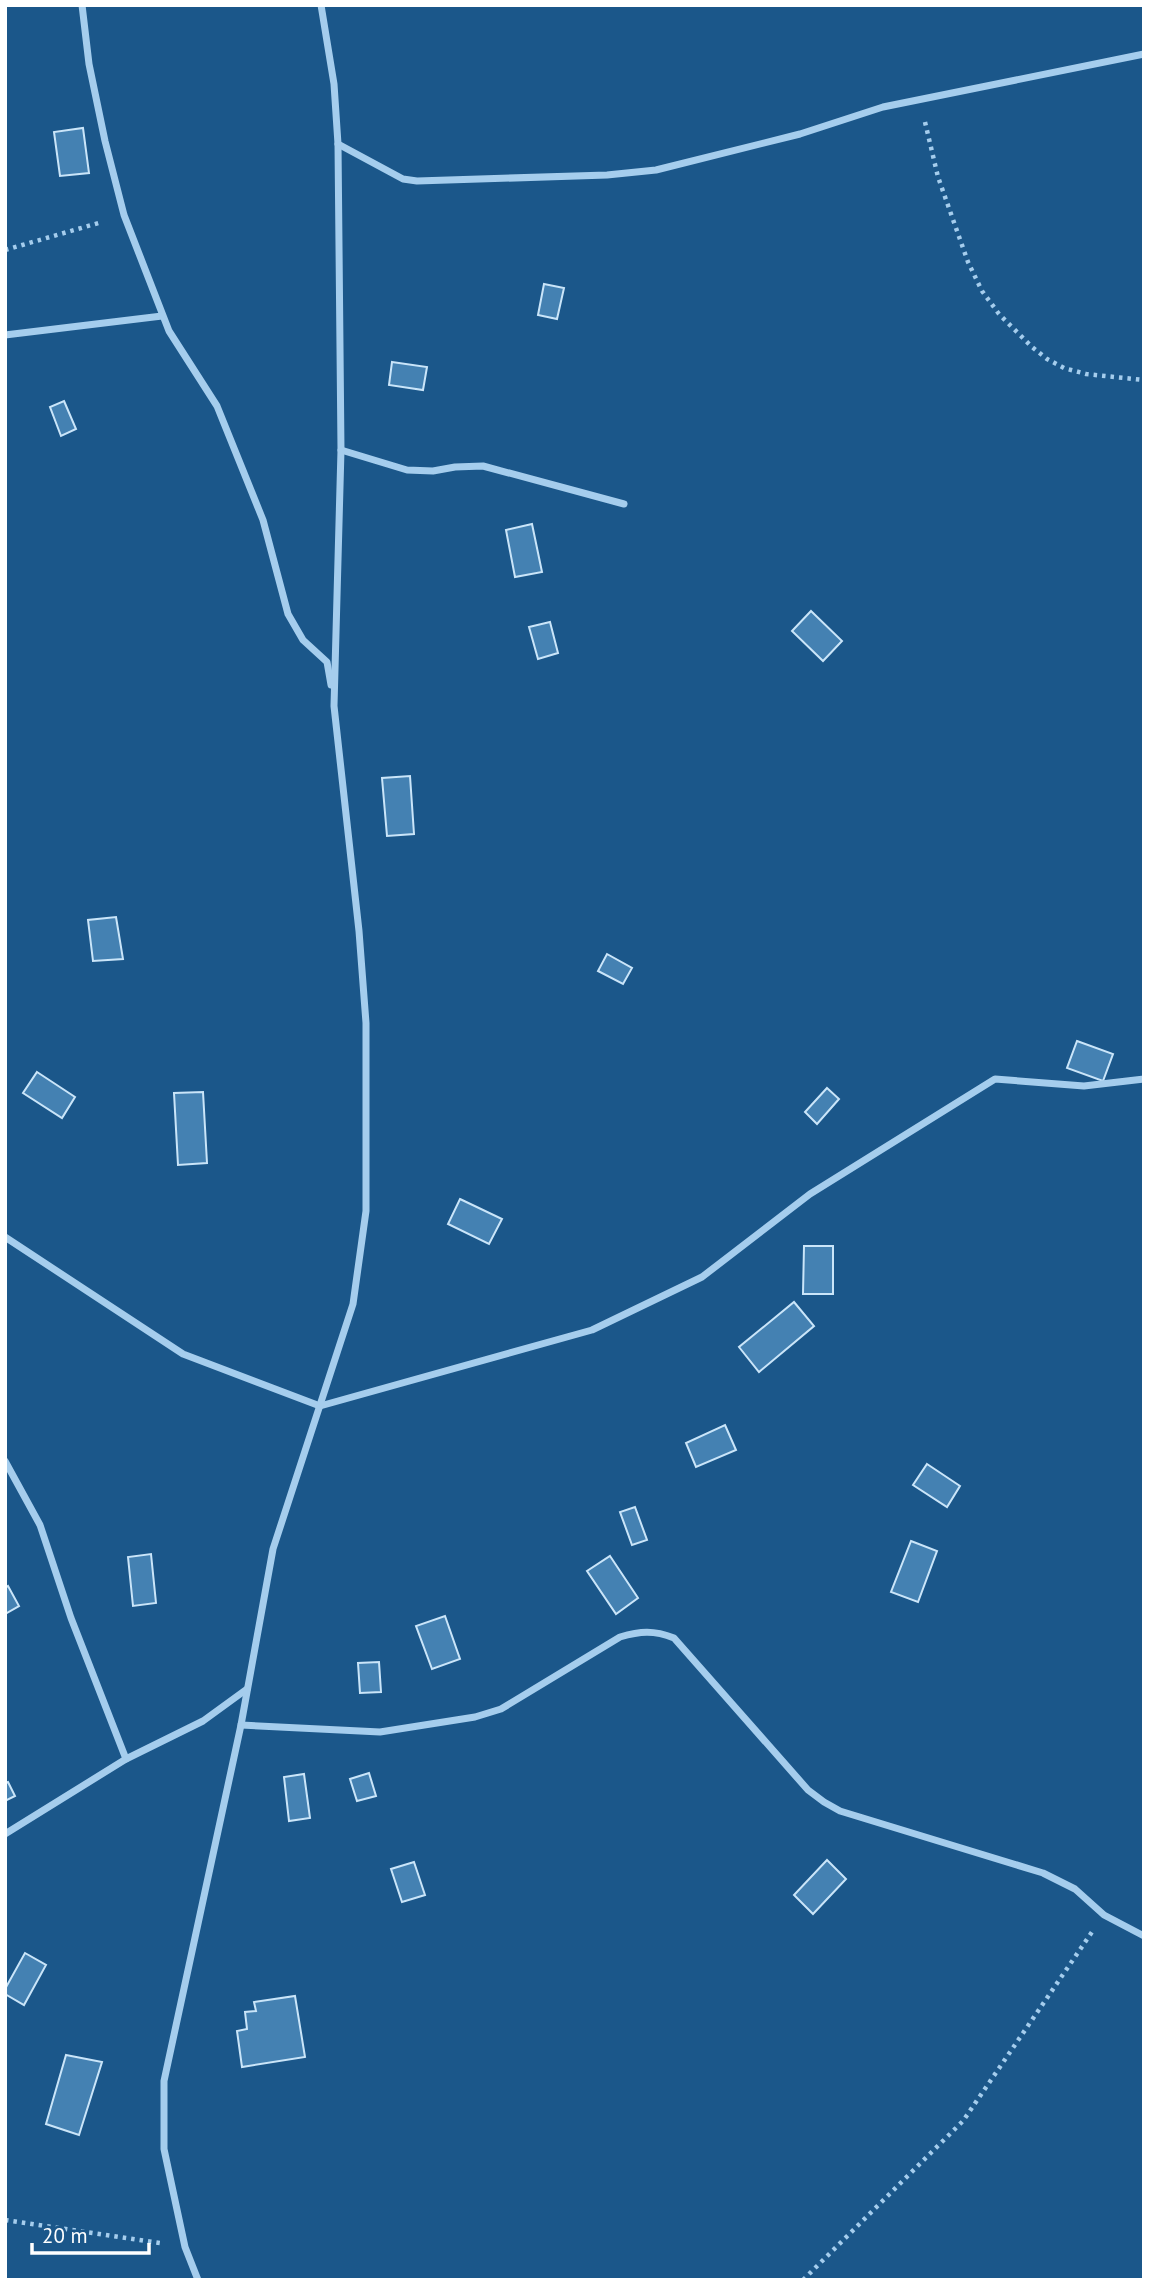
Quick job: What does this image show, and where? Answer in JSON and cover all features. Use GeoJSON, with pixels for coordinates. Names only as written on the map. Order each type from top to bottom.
{"type":"FeatureCollection","features":[{"type":"Feature","properties":{"kind":"street"},"geometry":{"type":"LineString","coordinates":[[82,5],[89,64],[104,141],[124,215],[162,316],[177,346],[217,406],[263,520],[288,614],[303,640],[328,665],[359,931],[366,1023],[366,1211],[353,1304],[273,1549],[241,1725],[164,2081],[164,2149],[185,2247],[198,2280]]}},
{"type":"Feature","properties":{"kind":"street"},"geometry":{"type":"LineString","coordinates":[[321,5],[329,49],[338,144],[341,450],[334,706]]}},
{"type":"Feature","properties":{"kind":"street"},"geometry":{"type":"LineString","coordinates":[[338,144],[403,179],[417,181],[607,175],[656,170],[800,134],[883,107],[1144,54]]}},
{"type":"Feature","properties":{"kind":"street"},"geometry":{"type":"LineString","coordinates":[[5,335],[162,316]]}},
{"type":"Feature","properties":{"kind":"street"},"geometry":{"type":"LineString","coordinates":[[341,450],[407,470],[433,471],[483,466],[624,504]]}},
{"type":"Feature","properties":{"kind":"street"},"geometry":{"type":"LineString","coordinates":[[5,1237],[183,1353],[320,1406],[592,1329],[690,1283],[702,1277],[810,1194],[995,1079],[1084,1086],[1144,1079]]}},
{"type":"Feature","properties":{"kind":"street"},"geometry":{"type":"LineString","coordinates":[[5,1461],[40,1525],[71,1618],[126,1759]]}},
{"type":"Feature","properties":{"kind":"street"},"geometry":{"type":"LineString","coordinates":[[241,1725],[380,1732],[475,1717],[500,1709],[620,1637],[638,1632],[659,1632],[674,1638],[808,1790],[824,1802],[840,1811],[1043,1873],[1075,1889],[1104,1915],[1144,1937]]}},
{"type":"Feature","properties":{"kind":"street"},"geometry":{"type":"LineString","coordinates":[[5,1834],[126,1759],[203,1721],[247,1689]]}},
{"type":"Feature","properties":{"kind":"path"},"geometry":{"type":"LineString","coordinates":[[918,99],[938,177],[968,262],[982,291],[999,314],[1047,359],[1064,368],[1086,374],[1144,380]]}},
{"type":"Feature","properties":{"kind":"path"},"geometry":{"type":"LineString","coordinates":[[5,250],[124,215]]}},
{"type":"Feature","properties":{"kind":"path"},"geometry":{"type":"LineString","coordinates":[[803,2280],[963,2121],[1104,1915]]}},
{"type":"Feature","properties":{"kind":"path"},"geometry":{"type":"LineString","coordinates":[[5,2220],[185,2247]]}},
{"type":"Feature","properties":{"kind":"building"},"geometry":{"type":"Polygon","coordinates":[[[83,128],[89,173],[60,176],[54,132],[83,128]]]}},
{"type":"Feature","properties":{"kind":"building"},"geometry":{"type":"Polygon","coordinates":[[[544,284],[564,288],[557,319],[538,315],[544,284]]]}},
{"type":"Feature","properties":{"kind":"building"},"geometry":{"type":"Polygon","coordinates":[[[392,362],[427,367],[423,390],[389,385],[392,362]]]}},
{"type":"Feature","properties":{"kind":"building"},"geometry":{"type":"Polygon","coordinates":[[[64,401],[76,429],[61,436],[50,407],[64,401]]]}},
{"type":"Feature","properties":{"kind":"building"},"geometry":{"type":"Polygon","coordinates":[[[532,524],[542,572],[515,577],[506,530],[532,524]]]}},
{"type":"Feature","properties":{"kind":"building"},"geometry":{"type":"Polygon","coordinates":[[[811,611],[842,641],[823,661],[792,631],[811,611]]]}},
{"type":"Feature","properties":{"kind":"building"},"geometry":{"type":"Polygon","coordinates":[[[550,622],[558,653],[538,659],[529,627],[550,622]]]}},
{"type":"Feature","properties":{"kind":"building"},"geometry":{"type":"Polygon","coordinates":[[[410,776],[414,834],[387,836],[382,778],[410,776]]]}},
{"type":"Feature","properties":{"kind":"building"},"geometry":{"type":"Polygon","coordinates":[[[116,917],[123,959],[93,961],[88,920],[116,917]]]}},
{"type":"Feature","properties":{"kind":"building"},"geometry":{"type":"Polygon","coordinates":[[[607,954],[632,968],[623,984],[598,971],[607,954]]]}},
{"type":"Feature","properties":{"kind":"building"},"geometry":{"type":"Polygon","coordinates":[[[1077,1041],[1113,1054],[1103,1081],[1067,1068],[1077,1041]]]}},
{"type":"Feature","properties":{"kind":"building"},"geometry":{"type":"Polygon","coordinates":[[[37,1072],[75,1097],[62,1118],[23,1093],[37,1072]]]}},
{"type":"Feature","properties":{"kind":"building"},"geometry":{"type":"Polygon","coordinates":[[[827,1088],[839,1099],[817,1124],[805,1112],[827,1088]]]}},
{"type":"Feature","properties":{"kind":"building"},"geometry":{"type":"Polygon","coordinates":[[[203,1092],[207,1163],[178,1165],[174,1093],[203,1092]]]}},
{"type":"Feature","properties":{"kind":"building"},"geometry":{"type":"Polygon","coordinates":[[[460,1199],[502,1219],[489,1244],[448,1224],[460,1199]]]}},
{"type":"Feature","properties":{"kind":"building"},"geometry":{"type":"Polygon","coordinates":[[[804,1246],[833,1246],[833,1294],[803,1294],[804,1246]]]}},
{"type":"Feature","properties":{"kind":"building"},"geometry":{"type":"Polygon","coordinates":[[[794,1302],[814,1326],[759,1372],[739,1347],[794,1302]]]}},
{"type":"Feature","properties":{"kind":"building"},"geometry":{"type":"Polygon","coordinates":[[[725,1425],[736,1450],[696,1467],[686,1443],[725,1425]]]}},
{"type":"Feature","properties":{"kind":"building"},"geometry":{"type":"Polygon","coordinates":[[[927,1464],[960,1486],[947,1507],[913,1485],[927,1464]]]}},
{"type":"Feature","properties":{"kind":"building"},"geometry":{"type":"Polygon","coordinates":[[[635,1507],[647,1540],[632,1545],[620,1512],[635,1507]]]}},
{"type":"Feature","properties":{"kind":"building"},"geometry":{"type":"Polygon","coordinates":[[[911,1541],[937,1551],[918,1602],[891,1592],[911,1541]]]}},
{"type":"Feature","properties":{"kind":"building"},"geometry":{"type":"Polygon","coordinates":[[[151,1554],[156,1603],[133,1606],[128,1557],[151,1554]]]}},
{"type":"Feature","properties":{"kind":"building"},"geometry":{"type":"Polygon","coordinates":[[[610,1556],[638,1598],[616,1614],[587,1571],[610,1556]]]}},
{"type":"Feature","properties":{"kind":"building"},"geometry":{"type":"Polygon","coordinates":[[[8,1586],[19,1606],[5,1614],[5,1588],[8,1586]]]}},
{"type":"Feature","properties":{"kind":"building"},"geometry":{"type":"Polygon","coordinates":[[[445,1616],[460,1659],[432,1669],[416,1626],[445,1616]]]}},
{"type":"Feature","properties":{"kind":"building"},"geometry":{"type":"Polygon","coordinates":[[[379,1662],[381,1692],[360,1693],[358,1663],[379,1662]]]}},
{"type":"Feature","properties":{"kind":"building"},"geometry":{"type":"Polygon","coordinates":[[[369,1773],[376,1796],[357,1801],[350,1779],[369,1773]]]}},
{"type":"Feature","properties":{"kind":"building"},"geometry":{"type":"Polygon","coordinates":[[[304,1774],[310,1818],[289,1821],[284,1777],[304,1774]]]}},
{"type":"Feature","properties":{"kind":"building"},"geometry":{"type":"Polygon","coordinates":[[[8,1782],[15,1796],[5,1801],[5,1783],[8,1782]]]}},
{"type":"Feature","properties":{"kind":"building"},"geometry":{"type":"Polygon","coordinates":[[[827,1860],[846,1879],[813,1914],[794,1895],[827,1860]]]}},
{"type":"Feature","properties":{"kind":"building"},"geometry":{"type":"Polygon","coordinates":[[[414,1862],[425,1895],[402,1902],[391,1869],[414,1862]]]}},
{"type":"Feature","properties":{"kind":"building"},"geometry":{"type":"Polygon","coordinates":[[[25,1953],[46,1965],[24,2005],[5,1994],[5,1989],[25,1953]]]}},
{"type":"Feature","properties":{"kind":"building"},"geometry":{"type":"Polygon","coordinates":[[[295,1996],[305,2057],[242,2067],[237,2031],[247,2029],[245,2012],[256,2011],[254,2002],[295,1996]]]}},
{"type":"Feature","properties":{"kind":"building"},"geometry":{"type":"Polygon","coordinates":[[[66,2055],[102,2062],[79,2135],[46,2124],[66,2055]]]}}]}
